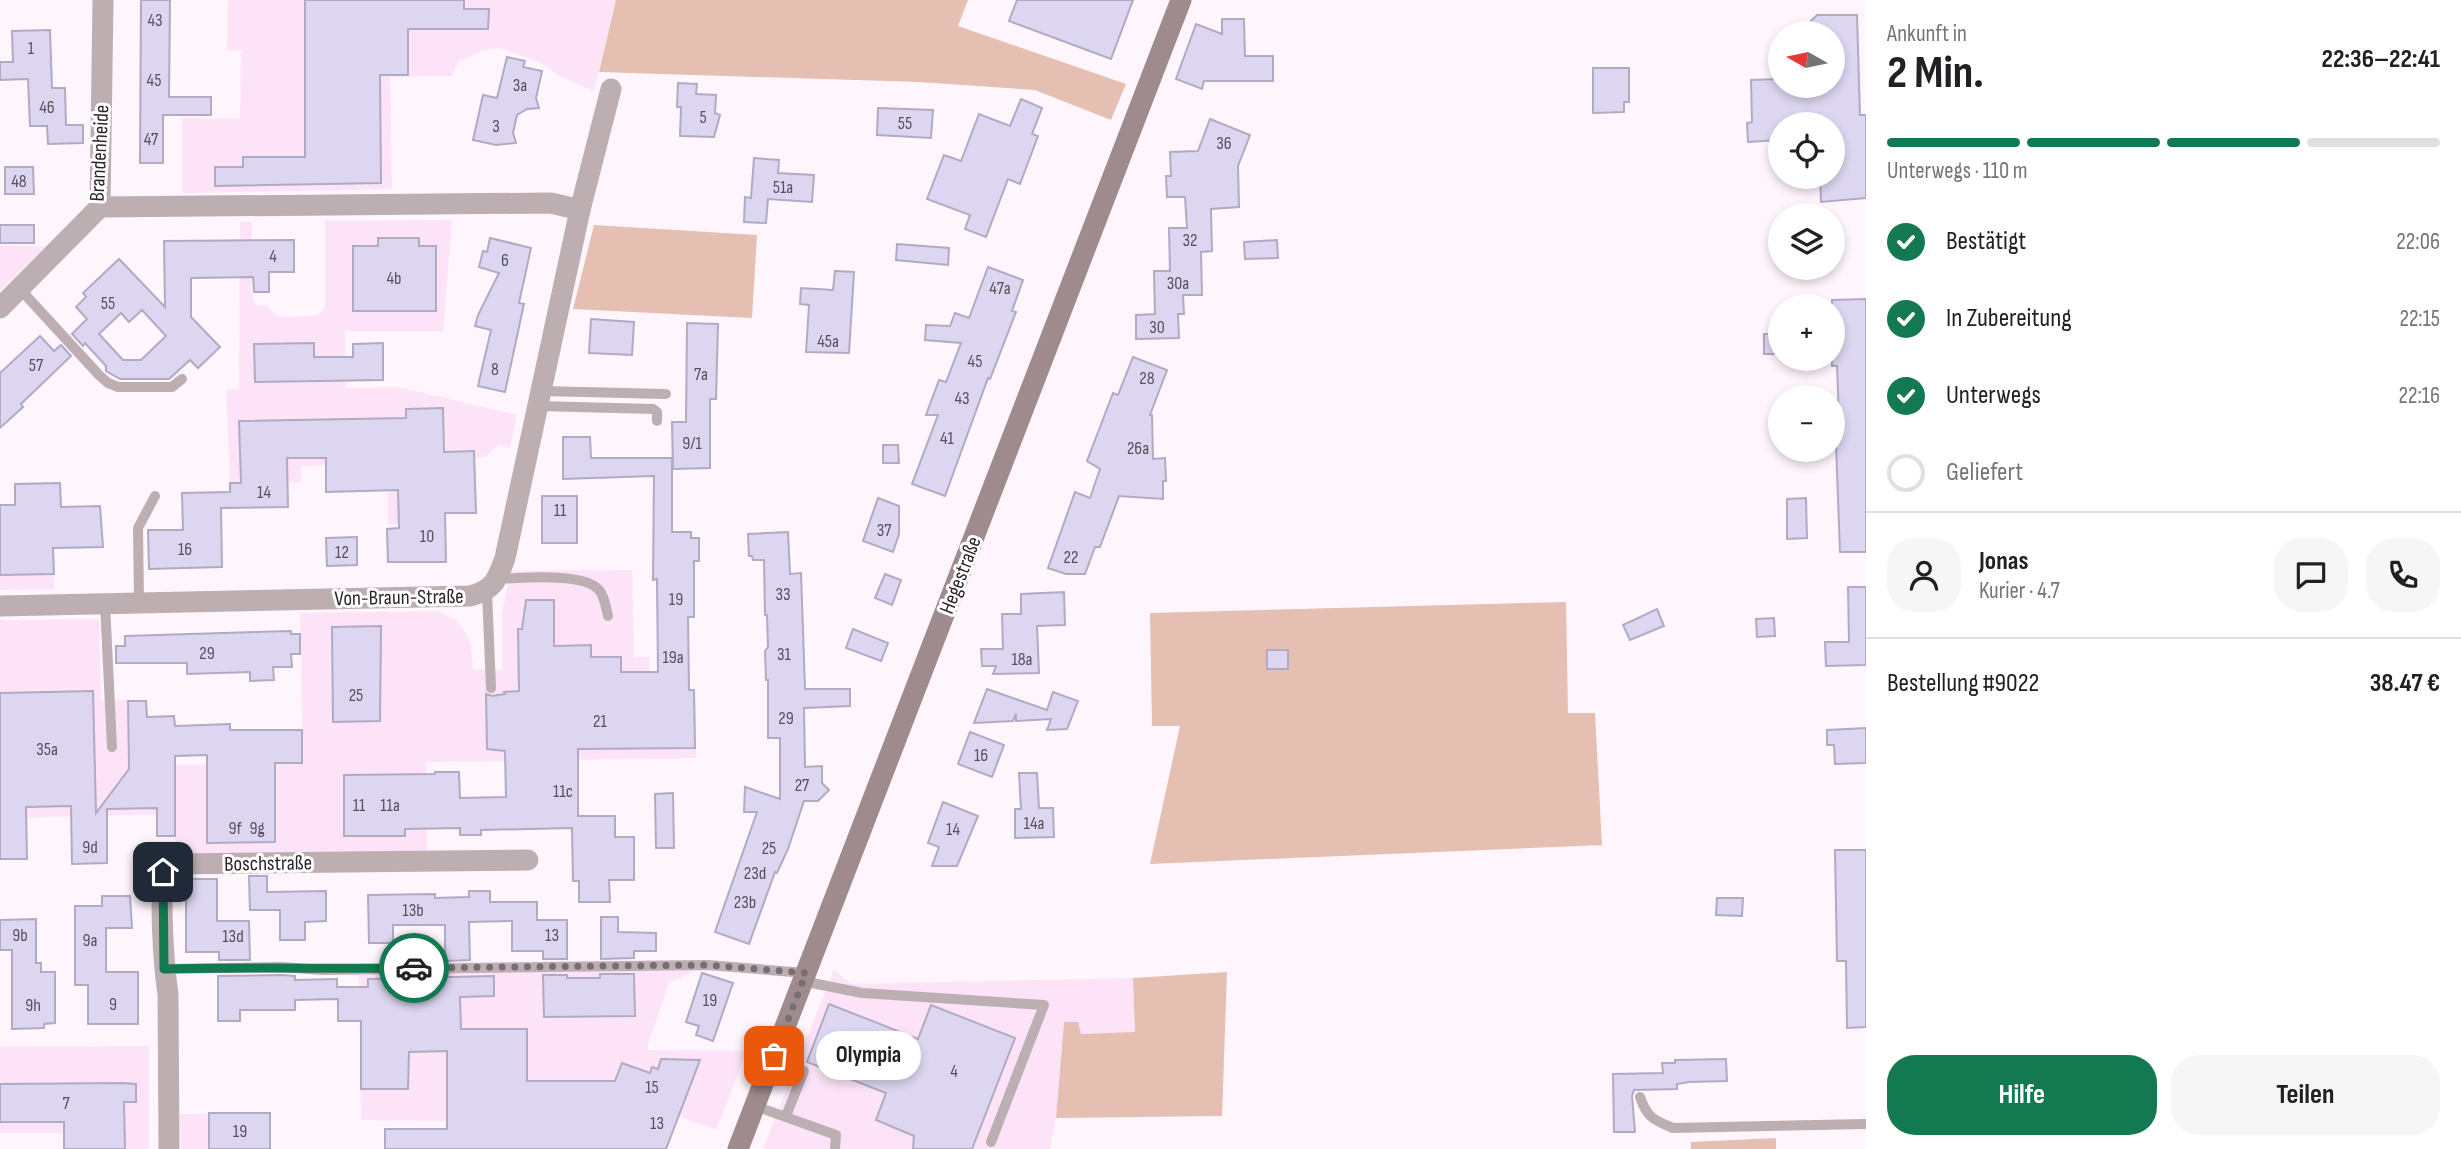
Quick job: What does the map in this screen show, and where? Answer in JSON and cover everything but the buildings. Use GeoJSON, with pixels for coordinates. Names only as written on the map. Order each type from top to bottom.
{"type":"FeatureCollection","features":[{"type":"Feature","properties":{"kind":"street","name":"Brandenheide"},"geometry":{"type":"LineString","coordinates":[[0,308],[100,207],[103,0]]}},
{"type":"Feature","properties":{"kind":"street","name":"Hegestraße"},"geometry":{"type":"LineString","coordinates":[[738,1149],[1181,0]]}},
{"type":"Feature","properties":{"kind":"street"},"geometry":{"type":"LineString","coordinates":[[492,585],[505,558],[580,210],[611,89]]}},
{"type":"Feature","properties":{"kind":"street"},"geometry":{"type":"LineString","coordinates":[[100,207],[551,203],[580,210]]}},
{"type":"Feature","properties":{"kind":"street","name":"Von-Braun-Straße"},"geometry":{"type":"LineString","coordinates":[[0,606],[471,596],[492,585]]}},
{"type":"Feature","properties":{"kind":"street","name":"Boschstraße"},"geometry":{"type":"LineString","coordinates":[[169,1149],[168,994],[164,969],[163,888],[166,866],[528,860]]}},
{"type":"Feature","properties":{"kind":"lane"},"geometry":{"type":"LineString","coordinates":[[19,288],[112,386],[172,387],[182,379]]}},
{"type":"Feature","properties":{"kind":"lane"},"geometry":{"type":"LineString","coordinates":[[540,399],[666,394]]}},
{"type":"Feature","properties":{"kind":"lane"},"geometry":{"type":"LineString","coordinates":[[540,399],[653,409],[657,412],[657,421]]}},
{"type":"Feature","properties":{"kind":"lane"},"geometry":{"type":"LineString","coordinates":[[139,603],[138,528],[155,496]]}},
{"type":"Feature","properties":{"kind":"lane"},"geometry":{"type":"LineString","coordinates":[[491,688],[492,585],[556,578],[593,584],[602,593],[608,616]]}},
{"type":"Feature","properties":{"kind":"lane"},"geometry":{"type":"LineString","coordinates":[[105,604],[112,747]]}},
{"type":"Feature","properties":{"kind":"lane"},"geometry":{"type":"LineString","coordinates":[[164,969],[282,967],[322,970],[708,965],[804,977],[862,993],[1044,1005],[991,1142]]}},
{"type":"Feature","properties":{"kind":"lane"},"geometry":{"type":"LineString","coordinates":[[786,1116],[804,1071]]}},
{"type":"Feature","properties":{"kind":"lane"},"geometry":{"type":"LineString","coordinates":[[1640,1097],[1646,1112],[1658,1122],[1673,1128],[1866,1124]]}},
{"type":"Feature","properties":{"kind":"lane"},"geometry":{"type":"LineString","coordinates":[[755,1106],[836,1135],[835,1149]]}},
{"type":"Feature","properties":{"kind":"shaded area"},"geometry":{"type":"Polygon","coordinates":[[[228,0],[616,0],[594,91],[564,78],[539,62],[499,48],[483,50],[458,62],[452,76],[390,77],[392,189],[182,193],[182,118],[240,119],[241,51],[227,50],[228,0]]]}},
{"type":"Feature","properties":{"kind":"shaded area"},"geometry":{"type":"Polygon","coordinates":[[[616,0],[968,0],[958,26],[1126,84],[1111,120],[1035,90],[919,82],[599,72],[616,0]]]}},
{"type":"Feature","properties":{"kind":"shaded area"},"geometry":{"type":"Polygon","coordinates":[[[452,220],[443,331],[345,331],[346,388],[398,387],[517,415],[510,448],[498,445],[485,457],[475,458],[476,513],[445,513],[445,524],[399,527],[398,524],[388,524],[388,490],[326,492],[325,465],[301,466],[301,482],[230,483],[226,390],[239,389],[240,222],[252,222],[253,299],[257,305],[266,305],[278,317],[317,316],[325,308],[325,221],[452,220]]]}},
{"type":"Feature","properties":{"kind":"shaded area"},"geometry":{"type":"Polygon","coordinates":[[[594,225],[757,235],[752,318],[573,309],[594,225]]]}},
{"type":"Feature","properties":{"kind":"shaded area"},"geometry":{"type":"Polygon","coordinates":[[[0,245],[45,247],[0,290],[0,245]]]}},
{"type":"Feature","properties":{"kind":"shaded area"},"geometry":{"type":"Polygon","coordinates":[[[60,483],[61,498],[52,499],[54,589],[0,590],[0,505],[15,505],[15,484],[60,483]]]}},
{"type":"Feature","properties":{"kind":"shaded area"},"geometry":{"type":"Polygon","coordinates":[[[632,570],[634,657],[649,657],[649,689],[695,689],[696,758],[426,762],[427,854],[176,856],[175,814],[0,818],[0,620],[99,619],[101,701],[147,700],[148,716],[175,716],[176,765],[303,764],[300,613],[438,611],[458,622],[467,635],[471,645],[473,669],[502,670],[502,613],[511,571],[632,570]]]}},
{"type":"Feature","properties":{"kind":"shaded area"},"geometry":{"type":"Polygon","coordinates":[[[1566,602],[1568,713],[1595,713],[1602,845],[1150,864],[1180,726],[1152,726],[1150,613],[1566,602]]]}},
{"type":"Feature","properties":{"kind":"shaded area"},"geometry":{"type":"Polygon","coordinates":[[[694,960],[693,972],[669,983],[646,1050],[747,1051],[716,1130],[619,1094],[459,1121],[361,1120],[359,963],[694,960]]]}},
{"type":"Feature","properties":{"kind":"shaded area"},"geometry":{"type":"Polygon","coordinates":[[[834,970],[851,984],[1133,978],[1135,1032],[1081,1034],[1064,1022],[1056,1118],[1050,1149],[763,1149],[834,970]]]}},
{"type":"Feature","properties":{"kind":"shaded area"},"geometry":{"type":"Polygon","coordinates":[[[1227,972],[1222,1116],[1056,1118],[1064,1022],[1078,1022],[1081,1034],[1135,1032],[1133,978],[1227,972]]]}},
{"type":"Feature","properties":{"kind":"shaded area"},"geometry":{"type":"Polygon","coordinates":[[[149,1046],[149,1149],[63,1149],[63,1133],[0,1133],[0,1047],[149,1046]]]}},
{"type":"Feature","properties":{"kind":"shaded area"},"geometry":{"type":"Polygon","coordinates":[[[270,1113],[270,1149],[181,1149],[180,1114],[270,1113]]]}},
{"type":"Feature","properties":{"kind":"shaded area"},"geometry":{"type":"Polygon","coordinates":[[[1776,1138],[1776,1149],[1691,1149],[1691,1142],[1776,1138]]]}},
{"type":"Feature","properties":{"kind":"way so far"},"geometry":{"type":"LineString","coordinates":[[414,968],[708,965],[806,973],[774,1056]]}},
{"type":"Feature","properties":{"kind":"place","name":"Olympia"},"geometry":{"type":"Point","coordinates":[774,1056]}},
{"type":"Feature","properties":{"kind":"route"},"geometry":{"type":"LineString","coordinates":[[163,872],[164,969],[414,968]]}}]}
